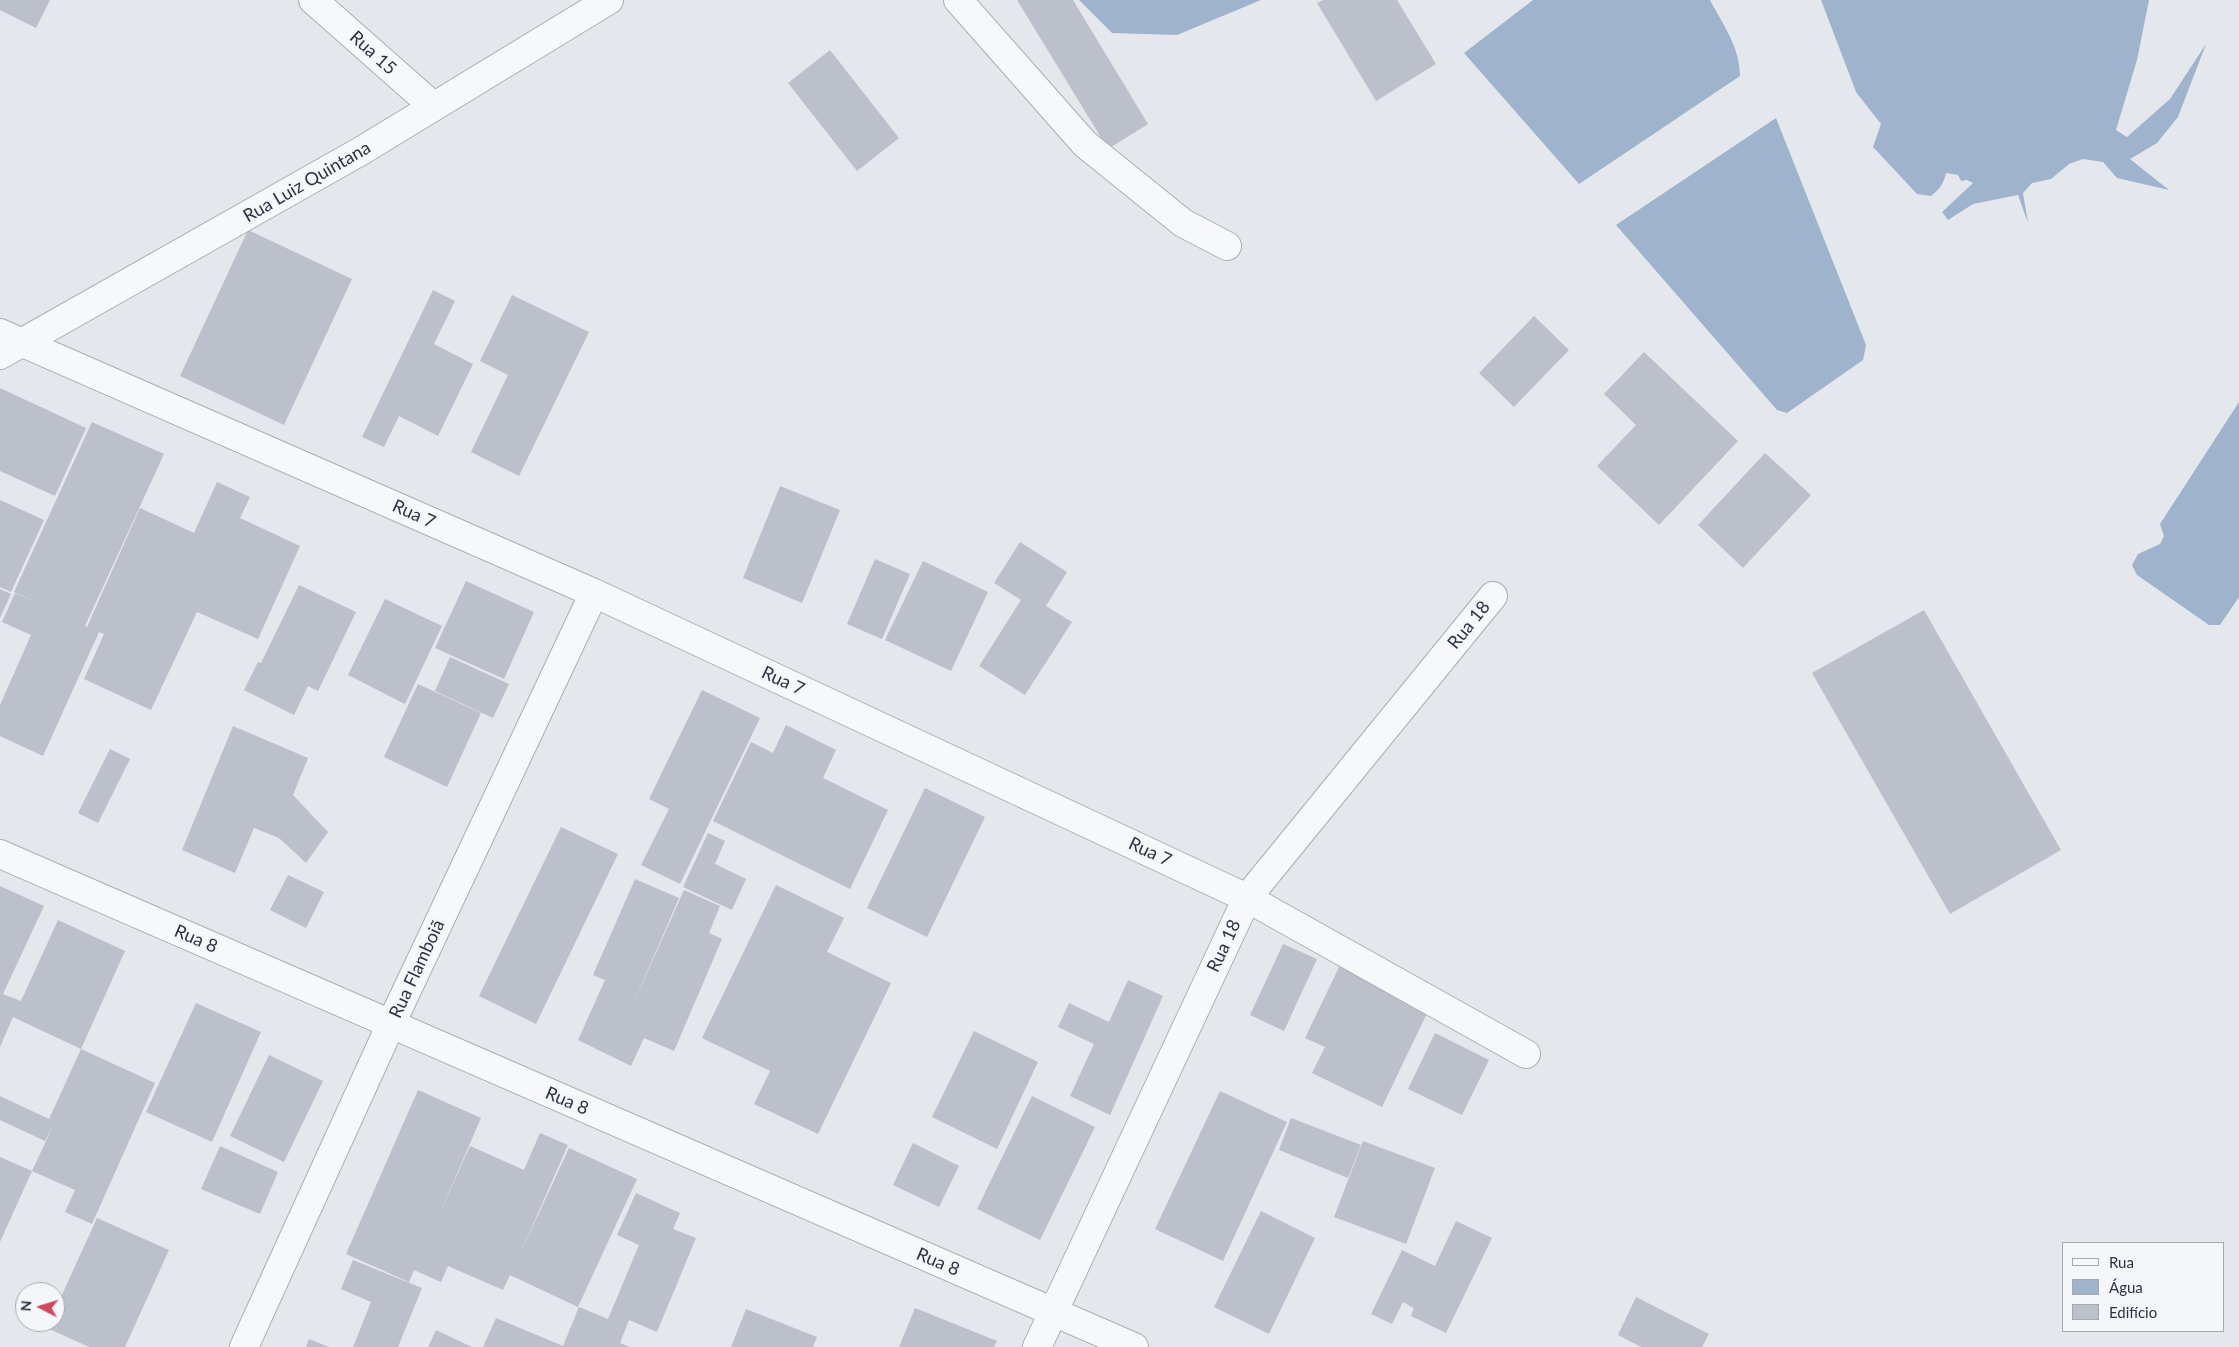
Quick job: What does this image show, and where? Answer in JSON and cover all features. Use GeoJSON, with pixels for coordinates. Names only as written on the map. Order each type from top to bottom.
{"type":"FeatureCollection","features":[{"type":"Feature","properties":{"kind":"street","name":"Rua 15"},"geometry":{"type":"LineString","coordinates":[[312,0],[433,106]]}},
{"type":"Feature","properties":{"kind":"street","name":"Rua Luiz Quintana"},"geometry":{"type":"LineString","coordinates":[[8,344],[361,151],[609,0]]}},
{"type":"Feature","properties":{"kind":"street"},"geometry":{"type":"LineString","coordinates":[[958,0],[1086,144],[1183,223],[1227,246]]}},
{"type":"Feature","properties":{"kind":"street","name":"Rua 7"},"geometry":{"type":"LineString","coordinates":[[8,344],[594,592],[1247,898],[1526,1054]]}},
{"type":"Feature","properties":{"kind":"street","name":"Rua Flamboiã"},"geometry":{"type":"LineString","coordinates":[[244,1347],[391,1024],[594,592]]}},
{"type":"Feature","properties":{"kind":"street","name":"Rua 18"},"geometry":{"type":"LineString","coordinates":[[1037,1347],[1052,1311],[1247,898],[1493,596]]}},
{"type":"Feature","properties":{"kind":"street","name":"Rua 8"},"geometry":{"type":"LineString","coordinates":[[0,854],[1134,1347]]}},
{"type":"Feature","properties":{"kind":"water"},"geometry":{"type":"Polygon","coordinates":[[[1079,0],[1261,0],[1177,35],[1112,33],[1079,0]]]}},
{"type":"Feature","properties":{"kind":"water"},"geometry":{"type":"Polygon","coordinates":[[[1533,0],[1710,0],[1734,46],[1740,76],[1579,184],[1464,53],[1533,0]]]}},
{"type":"Feature","properties":{"kind":"water"},"geometry":{"type":"Polygon","coordinates":[[[1821,0],[2149,0],[2137,60],[2116,130],[2127,137],[2170,99],[2206,44],[2178,117],[2157,143],[2130,159],[2169,190],[2117,178],[2103,162],[2083,159],[2069,164],[2051,179],[2032,183],[2023,193],[2028,223],[2018,195],[1973,204],[1948,220],[1942,212],[1973,183],[1967,180],[1961,181],[1958,175],[1946,173],[1941,186],[1931,196],[1917,194],[1873,147],[1881,124],[1856,92],[1821,0]]]}},
{"type":"Feature","properties":{"kind":"water"},"geometry":{"type":"Polygon","coordinates":[[[1776,118],[1866,345],[1863,360],[1787,413],[1777,410],[1616,225],[1776,118]]]}},
{"type":"Feature","properties":{"kind":"water"},"geometry":{"type":"Polygon","coordinates":[[[2239,402],[2239,597],[2220,625],[2209,625],[2137,575],[2132,565],[2138,554],[2160,544],[2164,536],[2160,524],[2239,402]]]}},
{"type":"Feature","properties":{"kind":"building"},"geometry":{"type":"Polygon","coordinates":[[[0,0],[50,0],[36,28],[0,10],[0,0]]]}},
{"type":"Feature","properties":{"kind":"building"},"geometry":{"type":"Polygon","coordinates":[[[1017,0],[1073,0],[1148,124],[1108,149],[1017,0]]]}},
{"type":"Feature","properties":{"kind":"building"},"geometry":{"type":"Polygon","coordinates":[[[1323,0],[1397,0],[1436,64],[1376,101],[1317,3],[1323,0]]]}},
{"type":"Feature","properties":{"kind":"building"},"geometry":{"type":"Polygon","coordinates":[[[830,50],[899,138],[857,171],[788,83],[830,50]]]}},
{"type":"Feature","properties":{"kind":"building"},"geometry":{"type":"Polygon","coordinates":[[[248,230],[352,279],[284,425],[180,376],[248,230]]]}},
{"type":"Feature","properties":{"kind":"building"},"geometry":{"type":"Polygon","coordinates":[[[433,290],[455,301],[434,344],[473,364],[438,436],[399,416],[384,447],[362,437],[433,290]]]}},
{"type":"Feature","properties":{"kind":"building"},"geometry":{"type":"Polygon","coordinates":[[[512,295],[589,332],[519,476],[471,452],[508,375],[480,361],[512,295]]]}},
{"type":"Feature","properties":{"kind":"building"},"geometry":{"type":"Polygon","coordinates":[[[1534,316],[1569,350],[1514,407],[1479,373],[1534,316]]]}},
{"type":"Feature","properties":{"kind":"building"},"geometry":{"type":"Polygon","coordinates":[[[1644,352],[1738,441],[1659,525],[1597,466],[1636,425],[1604,394],[1644,352]]]}},
{"type":"Feature","properties":{"kind":"building"},"geometry":{"type":"Polygon","coordinates":[[[0,388],[86,428],[55,496],[0,471],[0,388]]]}},
{"type":"Feature","properties":{"kind":"building"},"geometry":{"type":"Polygon","coordinates":[[[92,422],[164,454],[85,626],[87,627],[140,508],[194,533],[217,482],[250,497],[240,518],[300,546],[258,639],[197,612],[151,710],[84,679],[104,634],[99,632],[43,756],[0,736],[0,705],[31,635],[2,622],[15,593],[38,603],[14,592],[92,422]]]}},
{"type":"Feature","properties":{"kind":"building"},"geometry":{"type":"Polygon","coordinates":[[[1765,453],[1811,495],[1743,568],[1698,525],[1765,453]]]}},
{"type":"Feature","properties":{"kind":"building"},"geometry":{"type":"Polygon","coordinates":[[[780,486],[840,510],[802,603],[743,578],[780,486]]]}},
{"type":"Feature","properties":{"kind":"building"},"geometry":{"type":"Polygon","coordinates":[[[0,500],[44,520],[11,592],[0,587],[0,500]]]}},
{"type":"Feature","properties":{"kind":"building"},"geometry":{"type":"Polygon","coordinates":[[[1020,542],[1067,572],[1046,606],[1072,622],[1025,695],[979,666],[1021,600],[994,583],[1020,542]]]}},
{"type":"Feature","properties":{"kind":"building"},"geometry":{"type":"Polygon","coordinates":[[[875,559],[910,574],[882,639],[847,624],[875,559]]]}},
{"type":"Feature","properties":{"kind":"building"},"geometry":{"type":"Polygon","coordinates":[[[923,561],[988,592],[951,671],[885,640],[923,561]]]}},
{"type":"Feature","properties":{"kind":"building"},"geometry":{"type":"Polygon","coordinates":[[[466,581],[534,612],[504,679],[435,648],[466,581]]]}},
{"type":"Feature","properties":{"kind":"building"},"geometry":{"type":"Polygon","coordinates":[[[299,585],[356,612],[318,691],[308,686],[294,715],[244,690],[258,662],[261,663],[299,585]]]}},
{"type":"Feature","properties":{"kind":"building"},"geometry":{"type":"Polygon","coordinates":[[[0,589],[11,594],[0,618],[0,589]]]}},
{"type":"Feature","properties":{"kind":"building"},"geometry":{"type":"Polygon","coordinates":[[[385,599],[442,626],[405,704],[348,675],[385,599]]]}},
{"type":"Feature","properties":{"kind":"building"},"geometry":{"type":"Polygon","coordinates":[[[1924,610],[2061,850],[1950,914],[1812,673],[1924,610]]]}},
{"type":"Feature","properties":{"kind":"building"},"geometry":{"type":"Polygon","coordinates":[[[450,657],[509,684],[493,718],[435,691],[450,657]]]}},
{"type":"Feature","properties":{"kind":"building"},"geometry":{"type":"Polygon","coordinates":[[[418,684],[481,713],[447,787],[384,757],[418,684]]]}},
{"type":"Feature","properties":{"kind":"building"},"geometry":{"type":"Polygon","coordinates":[[[702,690],[760,718],[680,884],[641,865],[669,809],[649,799],[702,690]]]}},
{"type":"Feature","properties":{"kind":"building"},"geometry":{"type":"Polygon","coordinates":[[[786,725],[836,750],[823,778],[888,810],[850,889],[713,821],[751,742],[773,753],[786,725]]]}},
{"type":"Feature","properties":{"kind":"building"},"geometry":{"type":"Polygon","coordinates":[[[233,726],[308,758],[293,795],[328,832],[306,863],[279,838],[254,828],[235,873],[182,850],[233,726]]]}},
{"type":"Feature","properties":{"kind":"building"},"geometry":{"type":"Polygon","coordinates":[[[110,749],[130,759],[98,823],[78,813],[110,749]]]}},
{"type":"Feature","properties":{"kind":"building"},"geometry":{"type":"Polygon","coordinates":[[[925,788],[985,817],[927,937],[867,908],[925,788]]]}},
{"type":"Feature","properties":{"kind":"building"},"geometry":{"type":"Polygon","coordinates":[[[561,827],[618,854],[536,1024],[479,996],[561,827]]]}},
{"type":"Feature","properties":{"kind":"building"},"geometry":{"type":"Polygon","coordinates":[[[708,833],[725,841],[715,864],[746,879],[732,910],[683,887],[708,833]]]}},
{"type":"Feature","properties":{"kind":"building"},"geometry":{"type":"Polygon","coordinates":[[[288,875],[324,892],[306,928],[270,910],[288,875]]]}},
{"type":"Feature","properties":{"kind":"building"},"geometry":{"type":"Polygon","coordinates":[[[635,879],[679,898],[630,1011],[684,890],[720,906],[709,933],[722,939],[674,1051],[644,1038],[631,1066],[578,1040],[605,980],[593,975],[635,879]]]}},
{"type":"Feature","properties":{"kind":"building"},"geometry":{"type":"Polygon","coordinates":[[[776,885],[844,918],[827,952],[891,983],[818,1134],[754,1104],[770,1071],[702,1038],[776,885]]]}},
{"type":"Feature","properties":{"kind":"building"},"geometry":{"type":"Polygon","coordinates":[[[0,886],[44,906],[3,994],[21,1001],[58,920],[125,951],[81,1049],[13,1017],[0,1047],[0,886]]]}},
{"type":"Feature","properties":{"kind":"building"},"geometry":{"type":"Polygon","coordinates":[[[1283,944],[1317,959],[1284,1031],[1250,1015],[1283,944]]]}},
{"type":"Feature","properties":{"kind":"building"},"geometry":{"type":"Polygon","coordinates":[[[1341,963],[1430,1007],[1382,1107],[1312,1073],[1325,1047],[1305,1038],[1341,963]]]}},
{"type":"Feature","properties":{"kind":"building"},"geometry":{"type":"Polygon","coordinates":[[[1128,980],[1163,996],[1110,1115],[1070,1096],[1094,1044],[1058,1027],[1069,1003],[1109,1022],[1128,980]]]}},
{"type":"Feature","properties":{"kind":"building"},"geometry":{"type":"Polygon","coordinates":[[[196,1003],[261,1032],[212,1142],[146,1112],[196,1003]]]}},
{"type":"Feature","properties":{"kind":"building"},"geometry":{"type":"Polygon","coordinates":[[[974,1031],[1038,1062],[997,1149],[932,1117],[974,1031]]]}},
{"type":"Feature","properties":{"kind":"building"},"geometry":{"type":"Polygon","coordinates":[[[1435,1033],[1489,1060],[1462,1115],[1408,1089],[1435,1033]]]}},
{"type":"Feature","properties":{"kind":"building"},"geometry":{"type":"Polygon","coordinates":[[[81,1049],[155,1083],[92,1224],[65,1212],[75,1190],[32,1171],[53,1126],[45,1141],[0,1120],[0,1096],[49,1119],[81,1049]]]}},
{"type":"Feature","properties":{"kind":"building"},"geometry":{"type":"Polygon","coordinates":[[[269,1055],[323,1081],[284,1162],[230,1136],[269,1055]]]}},
{"type":"Feature","properties":{"kind":"building"},"geometry":{"type":"Polygon","coordinates":[[[418,1090],[481,1118],[437,1220],[470,1146],[524,1170],[540,1133],[568,1145],[519,1256],[569,1148],[637,1179],[578,1307],[510,1275],[503,1290],[448,1266],[441,1282],[414,1270],[409,1282],[346,1254],[418,1090]]]}},
{"type":"Feature","properties":{"kind":"building"},"geometry":{"type":"Polygon","coordinates":[[[1220,1091],[1287,1122],[1223,1261],[1155,1229],[1220,1091]]]}},
{"type":"Feature","properties":{"kind":"building"},"geometry":{"type":"Polygon","coordinates":[[[1032,1096],[1095,1127],[1040,1240],[977,1209],[1032,1096]]]}},
{"type":"Feature","properties":{"kind":"building"},"geometry":{"type":"Polygon","coordinates":[[[1291,1118],[1361,1145],[1348,1178],[1279,1150],[1291,1118]]]}},
{"type":"Feature","properties":{"kind":"building"},"geometry":{"type":"Polygon","coordinates":[[[1363,1141],[1435,1168],[1406,1244],[1334,1217],[1363,1141]]]}},
{"type":"Feature","properties":{"kind":"building"},"geometry":{"type":"Polygon","coordinates":[[[913,1143],[959,1166],[939,1207],[893,1185],[913,1143]]]}},
{"type":"Feature","properties":{"kind":"building"},"geometry":{"type":"Polygon","coordinates":[[[220,1146],[278,1172],[260,1214],[201,1189],[220,1146]]]}},
{"type":"Feature","properties":{"kind":"building"},"geometry":{"type":"Polygon","coordinates":[[[0,1157],[32,1171],[0,1242],[0,1157]]]}},
{"type":"Feature","properties":{"kind":"building"},"geometry":{"type":"Polygon","coordinates":[[[636,1193],[680,1213],[673,1229],[696,1238],[657,1332],[629,1320],[620,1343],[630,1347],[483,1347],[496,1318],[563,1346],[579,1307],[608,1319],[639,1245],[617,1235],[636,1193]]]}},
{"type":"Feature","properties":{"kind":"building"},"geometry":{"type":"Polygon","coordinates":[[[1261,1211],[1315,1238],[1269,1334],[1214,1307],[1261,1211]]]}},
{"type":"Feature","properties":{"kind":"building"},"geometry":{"type":"Polygon","coordinates":[[[97,1218],[169,1250],[125,1347],[89,1347],[56,1332],[65,1332],[65,1288],[97,1218]]]}},
{"type":"Feature","properties":{"kind":"building"},"geometry":{"type":"Polygon","coordinates":[[[1456,1221],[1492,1238],[1446,1333],[1411,1316],[1414,1308],[1403,1302],[1392,1324],[1371,1314],[1402,1250],[1435,1266],[1456,1221]]]}},
{"type":"Feature","properties":{"kind":"building"},"geometry":{"type":"Polygon","coordinates":[[[353,1260],[422,1288],[398,1347],[353,1347],[371,1302],[341,1289],[353,1260]]]}},
{"type":"Feature","properties":{"kind":"building"},"geometry":{"type":"Polygon","coordinates":[[[1636,1297],[1709,1334],[1702,1347],[1641,1347],[1618,1335],[1636,1297]]]}},
{"type":"Feature","properties":{"kind":"building"},"geometry":{"type":"Polygon","coordinates":[[[915,1308],[997,1341],[994,1347],[899,1347],[915,1308]]]}},
{"type":"Feature","properties":{"kind":"building"},"geometry":{"type":"Polygon","coordinates":[[[746,1309],[817,1337],[813,1347],[731,1347],[746,1309]]]}},
{"type":"Feature","properties":{"kind":"building"},"geometry":{"type":"Polygon","coordinates":[[[436,1330],[472,1347],[428,1347],[436,1330]]]}},
{"type":"Feature","properties":{"kind":"building"},"geometry":{"type":"Polygon","coordinates":[[[309,1339],[329,1347],[306,1347],[309,1339]]]}}]}
